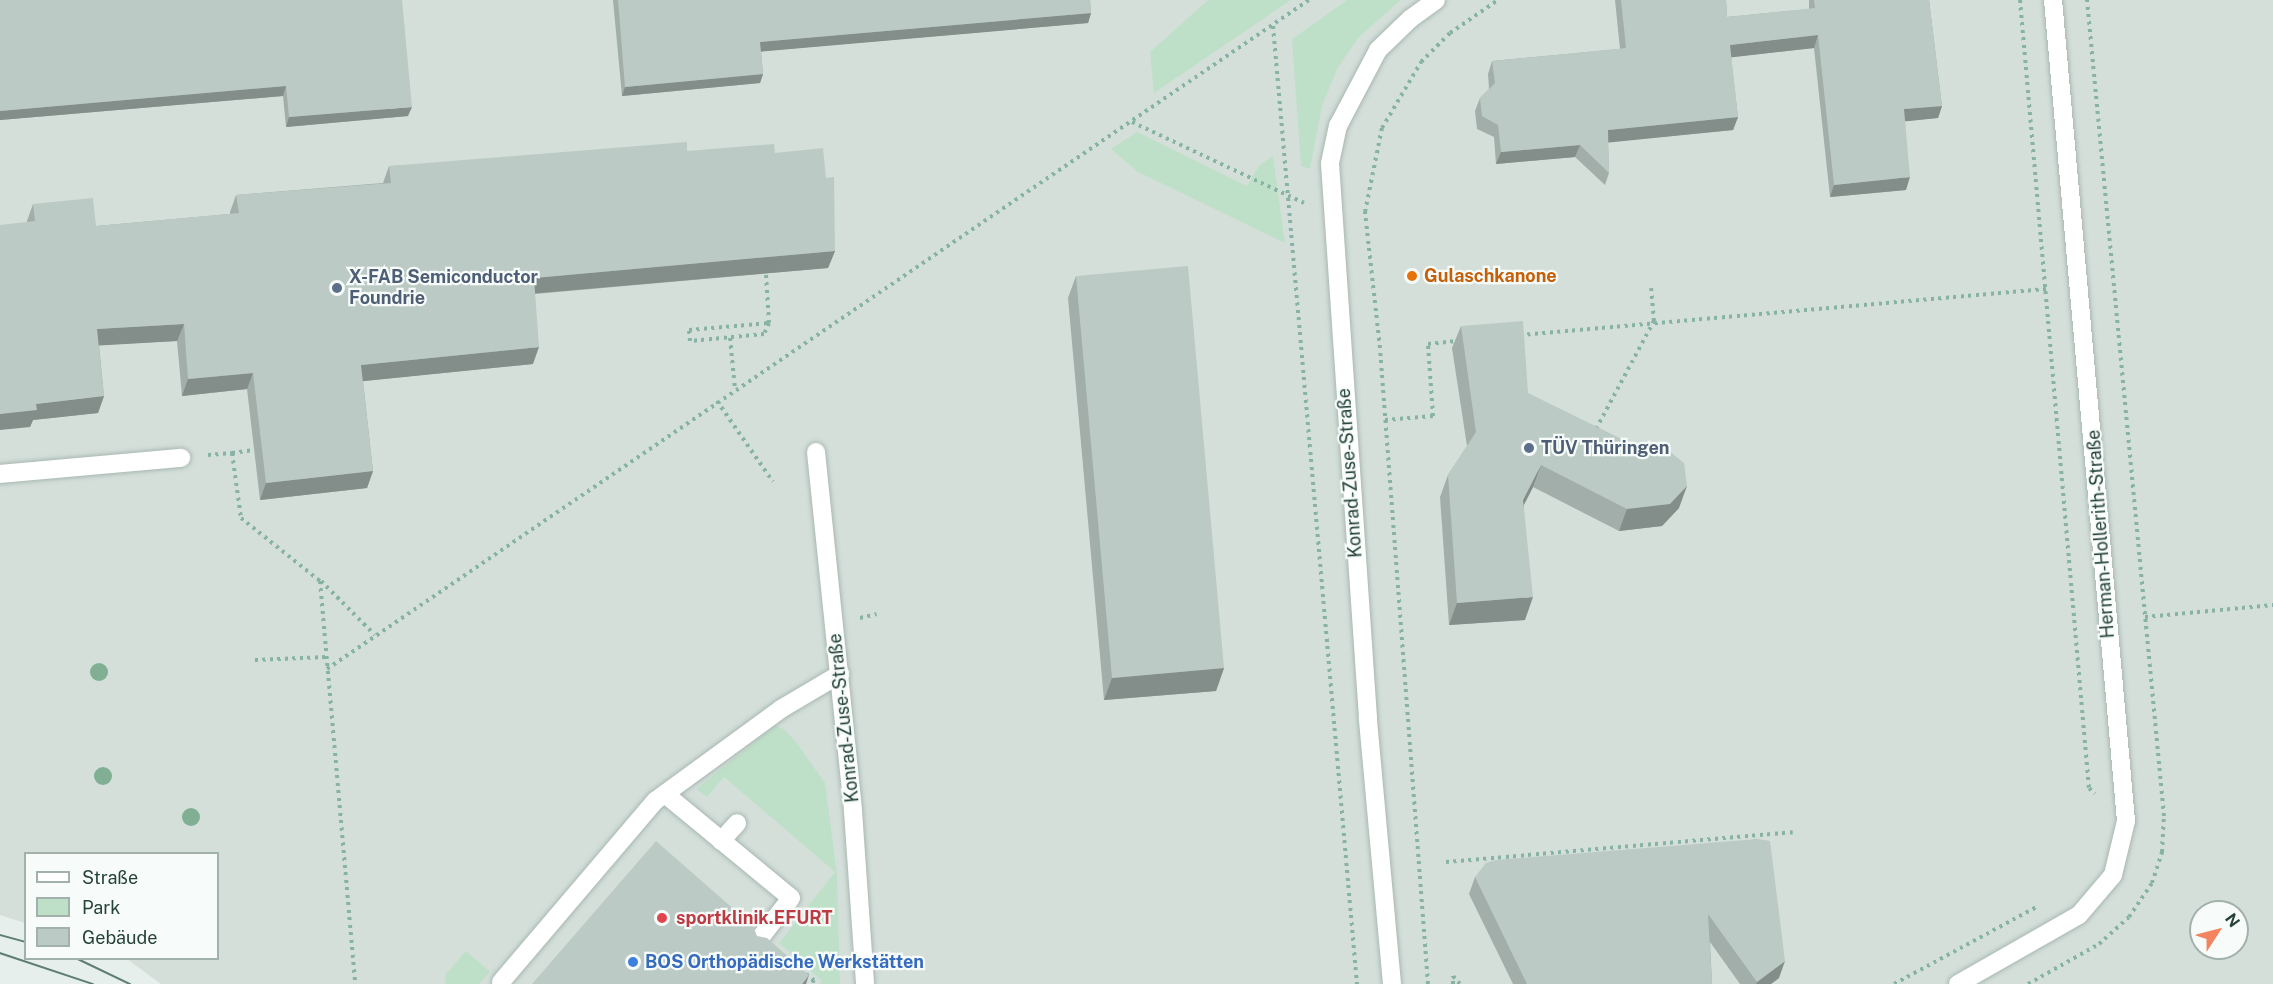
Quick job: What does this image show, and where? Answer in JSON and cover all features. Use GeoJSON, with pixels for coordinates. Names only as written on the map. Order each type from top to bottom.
{"type":"FeatureCollection","features":[{"type":"Feature","properties":{"kind":"street","name":"Konrad-Zuse-Straße"},"geometry":{"type":"LineString","coordinates":[[1392,984],[1368,718],[1330,211],[1330,163],[1338,126],[1353,90],[1378,50],[1410,19],[1436,0]]}},
{"type":"Feature","properties":{"kind":"street","name":"Herman-Hollerith-Straße"},"geometry":{"type":"LineString","coordinates":[[1958,984],[2079,915],[2113,875],[2126,821],[2053,0]]}},
{"type":"Feature","properties":{"kind":"street","name":"Konrad-Zuse-Straße"},"geometry":{"type":"LineString","coordinates":[[816,452],[840,674],[865,984]]}},
{"type":"Feature","properties":{"kind":"street"},"geometry":{"type":"LineString","coordinates":[[0,474],[181,458]]}},
{"type":"Feature","properties":{"kind":"street"},"geometry":{"type":"LineString","coordinates":[[501,982],[665,794],[781,709],[840,674]]}},
{"type":"Feature","properties":{"kind":"street"},"geometry":{"type":"LineString","coordinates":[[665,794],[791,898],[761,937]]}},
{"type":"Feature","properties":{"kind":"street"},"geometry":{"type":"LineString","coordinates":[[722,841],[737,823]]}},
{"type":"Feature","properties":{"kind":"path"},"geometry":{"type":"LineString","coordinates":[[327,669],[717,401],[1310,0]]}},
{"type":"Feature","properties":{"kind":"path"},"geometry":{"type":"LineString","coordinates":[[1428,984],[1385,420],[1365,212],[1372,166],[1382,128],[1421,62],[1450,33],[1498,0]]}},
{"type":"Feature","properties":{"kind":"path"},"geometry":{"type":"LineString","coordinates":[[2020,0],[2089,788],[2126,821]]}},
{"type":"Feature","properties":{"kind":"path"},"geometry":{"type":"LineString","coordinates":[[1272,25],[1358,984]]}},
{"type":"Feature","properties":{"kind":"path"},"geometry":{"type":"LineString","coordinates":[[1131,121],[1287,198],[1330,211]]}},
{"type":"Feature","properties":{"kind":"path"},"geometry":{"type":"LineString","coordinates":[[766,275],[770,323],[764,334],[690,341],[689,330],[770,323]]}},
{"type":"Feature","properties":{"kind":"path"},"geometry":{"type":"LineString","coordinates":[[1595,432],[1654,321],[1651,288]]}},
{"type":"Feature","properties":{"kind":"path"},"geometry":{"type":"LineString","coordinates":[[1509,336],[1654,321],[2046,289]]}},
{"type":"Feature","properties":{"kind":"path"},"geometry":{"type":"LineString","coordinates":[[1520,335],[1521,346]]}},
{"type":"Feature","properties":{"kind":"path"},"geometry":{"type":"LineString","coordinates":[[730,338],[735,389]]}},
{"type":"Feature","properties":{"kind":"path"},"geometry":{"type":"LineString","coordinates":[[1385,420],[1432,416],[1428,344],[1462,340]]}},
{"type":"Feature","properties":{"kind":"path"},"geometry":{"type":"LineString","coordinates":[[717,401],[773,482]]}},
{"type":"Feature","properties":{"kind":"path"},"geometry":{"type":"LineString","coordinates":[[181,458],[254,450]]}},
{"type":"Feature","properties":{"kind":"path"},"geometry":{"type":"LineString","coordinates":[[232,453],[241,518],[320,580],[375,635]]}},
{"type":"Feature","properties":{"kind":"path"},"geometry":{"type":"LineString","coordinates":[[320,580],[356,984]]}},
{"type":"Feature","properties":{"kind":"path"},"geometry":{"type":"LineString","coordinates":[[2145,617],[2273,605]]}},
{"type":"Feature","properties":{"kind":"path"},"geometry":{"type":"LineString","coordinates":[[255,660],[326,657]]}},
{"type":"Feature","properties":{"kind":"path"},"geometry":{"type":"LineString","coordinates":[[1446,862],[1793,832]]}},
{"type":"Feature","properties":{"kind":"path"},"geometry":{"type":"LineString","coordinates":[[796,966],[814,980],[811,984]]}},
{"type":"Feature","properties":{"kind":"path"},"geometry":{"type":"LineString","coordinates":[[1453,984],[1453,976],[1460,984]]}},
{"type":"Feature","properties":{"kind":"shaded area"},"geometry":{"type":"Polygon","coordinates":[[[0,0],[2273,0],[2273,984],[161,984],[128,960],[219,960],[219,852],[24,852],[24,923],[0,915],[0,0]]]}},
{"type":"Feature","properties":{"kind":"green space"},"geometry":{"type":"Polygon","coordinates":[[[1208,0],[1291,0],[1154,93],[1150,52],[1208,0]]]}},
{"type":"Feature","properties":{"kind":"green space"},"geometry":{"type":"Polygon","coordinates":[[[1347,0],[1401,0],[1359,37],[1338,67],[1322,106],[1310,169],[1301,166],[1292,39],[1347,0]]]}},
{"type":"Feature","properties":{"kind":"green space"},"geometry":{"type":"Polygon","coordinates":[[[1137,132],[1247,186],[1259,166],[1273,156],[1285,243],[1138,172],[1111,149],[1137,132]]]}},
{"type":"Feature","properties":{"kind":"green space"},"geometry":{"type":"Polygon","coordinates":[[[775,726],[784,729],[796,742],[825,783],[837,875],[840,984],[819,984],[822,981],[779,943],[835,872],[724,777],[707,797],[696,789],[775,726]]]}},
{"type":"Feature","properties":{"kind":"green space"},"geometry":{"type":"Polygon","coordinates":[[[466,951],[490,972],[479,984],[445,984],[446,974],[466,951]]]}},
{"type":"Feature","properties":{"kind":"building"},"geometry":{"type":"Polygon","coordinates":[[[0,0],[402,0],[412,107],[289,117],[286,86],[0,111],[0,0]]]}},
{"type":"Feature","properties":{"kind":"building"},"geometry":{"type":"Polygon","coordinates":[[[618,0],[1090,0],[1091,13],[760,42],[763,74],[625,87],[618,0]]]}},
{"type":"Feature","properties":{"kind":"building"},"geometry":{"type":"Polygon","coordinates":[[[1621,0],[1726,0],[1727,17],[1815,8],[1814,0],[1929,0],[1942,106],[1904,109],[1910,177],[1834,185],[1818,35],[1730,45],[1738,117],[1608,130],[1609,173],[1580,145],[1501,152],[1498,125],[1482,116],[1480,98],[1495,83],[1492,61],[1626,48],[1621,0]]]}},
{"type":"Feature","properties":{"kind":"building"},"geometry":{"type":"Polygon","coordinates":[[[687,142],[687,151],[774,144],[775,153],[823,148],[826,178],[834,177],[835,251],[534,278],[539,347],[361,365],[373,471],[266,483],[253,373],[188,379],[184,324],[97,329],[104,396],[36,404],[37,410],[0,414],[0,225],[35,221],[33,204],[93,198],[96,226],[239,213],[236,195],[391,183],[389,166],[687,142]]]}},
{"type":"Feature","properties":{"kind":"building"},"geometry":{"type":"Polygon","coordinates":[[[1188,266],[1224,668],[1112,678],[1076,276],[1188,266]]]}},
{"type":"Feature","properties":{"kind":"building"},"geometry":{"type":"Polygon","coordinates":[[[1523,321],[1528,393],[1642,449],[1664,447],[1684,463],[1687,486],[1670,504],[1627,509],[1541,465],[1523,500],[1533,597],[1457,603],[1448,475],[1476,432],[1461,326],[1523,321]]]}},
{"type":"Feature","properties":{"kind":"building"},"geometry":{"type":"Polygon","coordinates":[[[1758,839],[1770,841],[1785,961],[1757,982],[1708,914],[1712,984],[1527,984],[1475,877],[1486,863],[1496,860],[1758,839]]]}},
{"type":"Feature","properties":{"kind":"building","name":"sportklinik.EFURT"},"geometry":{"type":"Polygon","coordinates":[[[656,841],[753,926],[757,936],[767,938],[809,975],[802,984],[532,984],[656,841]]]}},
{"type":"Feature","properties":{"kind":"tram line"},"geometry":{"type":"LineString","coordinates":[[0,935],[24,941]]}},
{"type":"Feature","properties":{"kind":"tram line"},"geometry":{"type":"LineString","coordinates":[[0,953],[93,984]]}},
{"type":"Feature","properties":{"kind":"tram line"},"geometry":{"type":"LineString","coordinates":[[80,960],[130,984]]}},
{"type":"Feature","properties":{"kind":"place","name":"Gulaschkanone"},"geometry":{"type":"Point","coordinates":[1412,276]}},
{"type":"Feature","properties":{"kind":"place","name":"X-FAB Semiconductor Foundrie"},"geometry":{"type":"Point","coordinates":[337,288]}},
{"type":"Feature","properties":{"kind":"place","name":"TÜV Thüringen"},"geometry":{"type":"Point","coordinates":[1529,448]}},
{"type":"Feature","properties":{"kind":"place","name":"sportklinik.EFURT"},"geometry":{"type":"Point","coordinates":[662,918]}},
{"type":"Feature","properties":{"kind":"place","name":"BOS Orthopädische Werkstätten"},"geometry":{"type":"Point","coordinates":[633,962]}}]}
